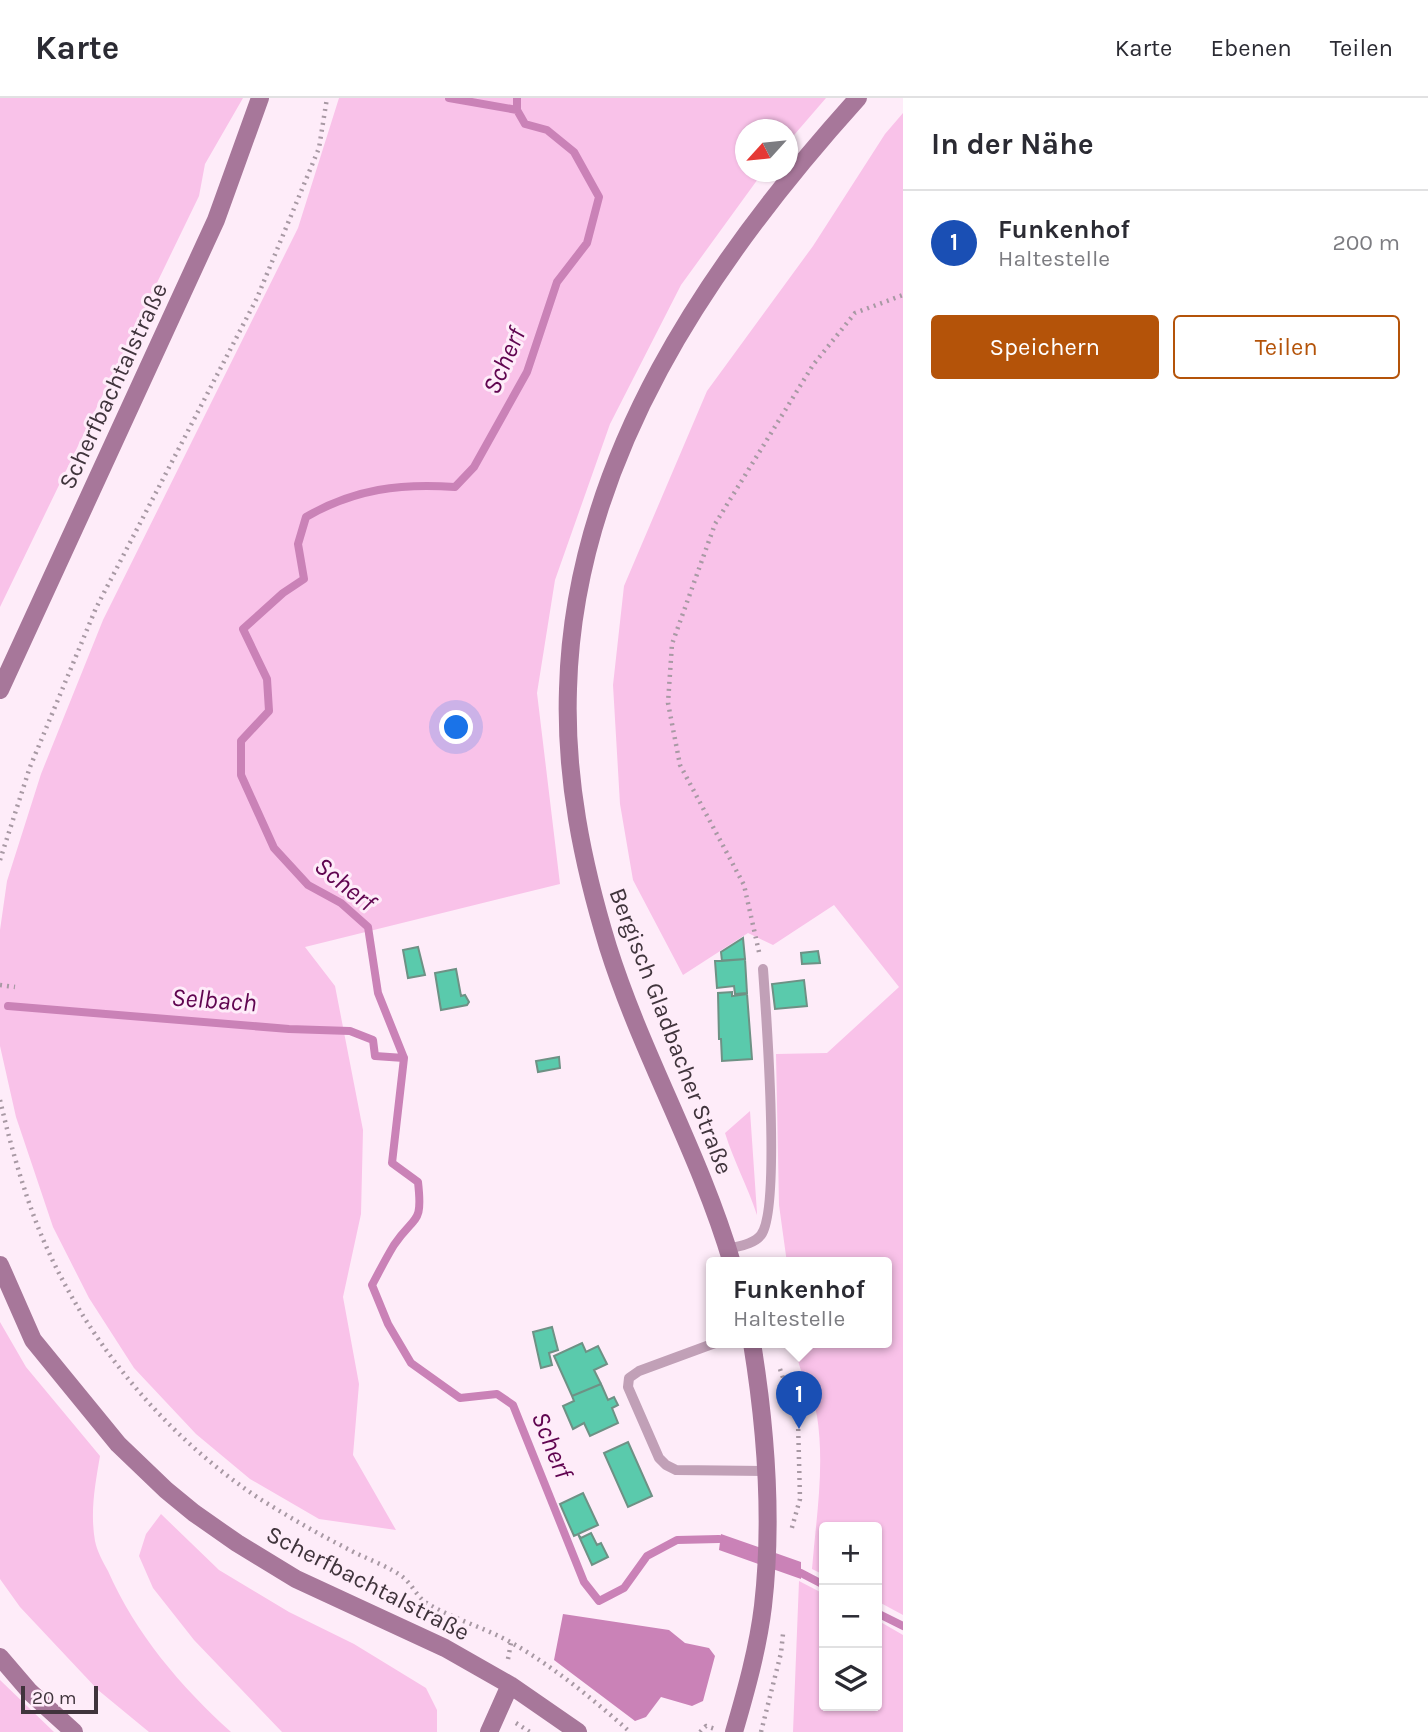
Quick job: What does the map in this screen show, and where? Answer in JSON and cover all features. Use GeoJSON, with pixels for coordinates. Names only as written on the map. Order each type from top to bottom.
{"type":"FeatureCollection","features":[{"type":"Feature","properties":{"kind":"main road","name":"Scherfbachtalstraße"},"geometry":{"type":"LineString","coordinates":[[0,690],[216,220],[260,98]]}},
{"type":"Feature","properties":{"kind":"main road","name":"Bergisch Gladbacher Straße"},"geometry":{"type":"LineString","coordinates":[[730,1256],[609,951],[588,878],[576,820],[569,755],[570,650],[580,580],[598,513],[628,432],[655,374],[749,227],[798,165],[858,98]]}},
{"type":"Feature","properties":{"kind":"main road","name":"Scherfbachtalstraße"},"geometry":{"type":"LineString","coordinates":[[0,1265],[33,1340],[118,1444],[166,1490],[237,1543],[296,1578],[445,1648],[510,1685],[578,1732]]}},
{"type":"Feature","properties":{"kind":"main road"},"geometry":{"type":"LineString","coordinates":[[734,1732],[763,1607],[766,1471],[753,1348]]}},
{"type":"Feature","properties":{"kind":"main road"},"geometry":{"type":"LineString","coordinates":[[0,1657],[30,1692],[74,1732]]}},
{"type":"Feature","properties":{"kind":"main road"},"geometry":{"type":"LineString","coordinates":[[489,1732],[510,1685]]}},
{"type":"Feature","properties":{"kind":"lane"},"geometry":{"type":"LineString","coordinates":[[730,1256],[760,1237],[768,1218],[770,1109],[763,969]]}},
{"type":"Feature","properties":{"kind":"lane"},"geometry":{"type":"LineString","coordinates":[[706,1346],[639,1371],[629,1378],[628,1387],[659,1458],[676,1471],[766,1471]]}},
{"type":"Feature","properties":{"kind":"path"},"geometry":{"type":"LineString","coordinates":[[0,860],[30,767],[96,608],[257,298],[319,148],[327,98]]}},
{"type":"Feature","properties":{"kind":"path"},"geometry":{"type":"LineString","coordinates":[[763,969],[744,886],[680,765],[668,703],[672,644],[715,524],[813,365],[855,313],[903,295]]}},
{"type":"Feature","properties":{"kind":"path"},"geometry":{"type":"LineString","coordinates":[[0,985],[15,987]]}},
{"type":"Feature","properties":{"kind":"path"},"geometry":{"type":"LineString","coordinates":[[0,1100],[29,1202],[64,1280],[113,1358],[182,1435],[230,1477],[259,1497],[338,1545],[404,1578],[423,1601],[511,1643],[631,1732]]}},
{"type":"Feature","properties":{"kind":"path"},"geometry":{"type":"LineString","coordinates":[[700,1732],[706,1726]]}},
{"type":"Feature","properties":{"kind":"shaded area"},"geometry":{"type":"Polygon","coordinates":[[[0,98],[243,98],[205,164],[199,196],[0,607],[0,98]]]}},
{"type":"Feature","properties":{"kind":"shaded area"},"geometry":{"type":"Polygon","coordinates":[[[339,98],[826,98],[798,130],[798,119],[735,119],[735,182],[756,182],[681,285],[610,424],[555,580],[537,693],[560,884],[305,947],[335,986],[363,1130],[361,1214],[343,1297],[359,1384],[353,1455],[396,1530],[319,1519],[250,1479],[196,1434],[134,1368],[89,1298],[53,1227],[16,1117],[0,1046],[0,930],[7,881],[41,774],[103,620],[298,228],[339,98]]]}},
{"type":"Feature","properties":{"kind":"shaded area"},"geometry":{"type":"Polygon","coordinates":[[[903,113],[903,1615],[882,1604],[882,1522],[819,1522],[819,1572],[812,1569],[819,1493],[819,1435],[815,1407],[798,1362],[796,1348],[892,1348],[892,1257],[786,1257],[779,1205],[776,1054],[827,1053],[899,987],[834,905],[773,945],[748,933],[683,975],[633,880],[620,804],[613,685],[624,586],[707,391],[813,246],[885,134],[903,113]]]}},
{"type":"Feature","properties":{"kind":"shaded area"},"geometry":{"type":"Polygon","coordinates":[[[750,1111],[757,1215],[725,1133],[750,1111]]]}},
{"type":"Feature","properties":{"kind":"shaded area"},"geometry":{"type":"Polygon","coordinates":[[[0,1322],[26,1367],[100,1456],[93,1509],[95,1541],[119,1594],[146,1637],[177,1678],[231,1732],[149,1732],[98,1690],[20,1607],[0,1579],[0,1322]]]}},
{"type":"Feature","properties":{"kind":"shaded area"},"geometry":{"type":"Polygon","coordinates":[[[161,1514],[219,1570],[289,1612],[354,1644],[426,1688],[437,1710],[437,1732],[282,1732],[194,1640],[153,1588],[139,1556],[146,1534],[161,1514]]]}},
{"type":"Feature","properties":{"kind":"shaded area"},"geometry":{"type":"Polygon","coordinates":[[[721,1534],[801,1562],[801,1579],[719,1550],[721,1534]]]}},
{"type":"Feature","properties":{"kind":"shaded area"},"geometry":{"type":"Polygon","coordinates":[[[799,1581],[819,1591],[819,1711],[882,1711],[882,1623],[903,1635],[903,1732],[793,1732],[799,1581]]]}},
{"type":"Feature","properties":{"kind":"shaded area"},"geometry":{"type":"Polygon","coordinates":[[[563,1614],[669,1630],[685,1643],[709,1648],[715,1656],[703,1701],[692,1706],[661,1697],[646,1717],[635,1721],[554,1660],[563,1614]]]}},
{"type":"Feature","properties":{"kind":"shaded area"},"geometry":{"type":"Polygon","coordinates":[[[0,1680],[54,1732],[0,1732],[0,1680]]]}},
{"type":"Feature","properties":{"kind":"building"},"geometry":{"type":"Polygon","coordinates":[[[743,938],[745,959],[722,961],[721,952],[743,938]]]}},
{"type":"Feature","properties":{"kind":"building"},"geometry":{"type":"Polygon","coordinates":[[[418,947],[425,975],[408,978],[403,950],[418,947]]]}},
{"type":"Feature","properties":{"kind":"building"},"geometry":{"type":"Polygon","coordinates":[[[818,951],[820,963],[802,964],[801,953],[818,951]]]}},
{"type":"Feature","properties":{"kind":"building"},"geometry":{"type":"Polygon","coordinates":[[[745,959],[747,993],[735,994],[734,986],[717,988],[715,961],[745,959]]]}},
{"type":"Feature","properties":{"kind":"building"},"geometry":{"type":"Polygon","coordinates":[[[456,969],[461,996],[465,995],[469,1002],[467,1005],[441,1010],[435,973],[456,969]]]}},
{"type":"Feature","properties":{"kind":"building"},"geometry":{"type":"Polygon","coordinates":[[[804,980],[807,1006],[775,1009],[772,984],[804,980]]]}},
{"type":"Feature","properties":{"kind":"building"},"geometry":{"type":"Polygon","coordinates":[[[732,992],[732,996],[747,994],[752,1059],[722,1061],[718,993],[732,992]]]}},
{"type":"Feature","properties":{"kind":"building"},"geometry":{"type":"Polygon","coordinates":[[[559,1057],[560,1068],[538,1072],[536,1061],[559,1057]]]}},
{"type":"Feature","properties":{"kind":"building"},"geometry":{"type":"Polygon","coordinates":[[[552,1327],[558,1350],[549,1353],[552,1365],[541,1368],[533,1332],[552,1327]]]}},
{"type":"Feature","properties":{"kind":"building"},"geometry":{"type":"Polygon","coordinates":[[[582,1343],[586,1352],[598,1346],[607,1364],[594,1370],[601,1384],[572,1396],[554,1356],[582,1343]]]}},
{"type":"Feature","properties":{"kind":"building"},"geometry":{"type":"Polygon","coordinates":[[[601,1384],[608,1400],[614,1397],[618,1405],[612,1408],[618,1423],[590,1436],[584,1423],[573,1429],[563,1406],[574,1401],[572,1396],[601,1384]]]}},
{"type":"Feature","properties":{"kind":"building"},"geometry":{"type":"Polygon","coordinates":[[[628,1442],[652,1496],[628,1507],[604,1453],[628,1442]]]}},
{"type":"Feature","properties":{"kind":"building"},"geometry":{"type":"Polygon","coordinates":[[[583,1493],[598,1525],[574,1536],[560,1504],[583,1493]]]}},
{"type":"Feature","properties":{"kind":"building"},"geometry":{"type":"Polygon","coordinates":[[[591,1533],[597,1545],[601,1543],[608,1557],[592,1565],[578,1534],[581,1538],[591,1533]]]}},
{"type":"Feature","properties":{"kind":"waterway"},"geometry":{"type":"LineString","coordinates":[[449,98],[517,110]]}},
{"type":"Feature","properties":{"kind":"waterway","name":"Scherf"},"geometry":{"type":"LineString","coordinates":[[517,98],[517,110],[525,124],[547,130],[574,152],[599,197],[587,243],[557,282],[527,372],[474,467],[455,487],[416,486],[378,490],[342,500],[306,517],[298,544],[304,579],[283,593],[243,629],[267,679],[269,711],[241,741],[241,775],[274,848],[308,885],[341,903],[368,927],[378,993],[404,1058],[392,1163],[418,1182],[419,1196],[416,1218],[394,1245],[372,1285],[388,1324],[411,1363],[460,1398],[497,1394],[513,1405],[584,1582],[599,1601],[624,1588],[647,1556],[677,1540],[719,1539]]}},
{"type":"Feature","properties":{"kind":"waterway","name":"Selbach"},"geometry":{"type":"LineString","coordinates":[[8,1006],[289,1029],[350,1031],[373,1040],[375,1056],[404,1058]]}},
{"type":"Feature","properties":{"kind":"waterway","name":"Scherf"},"geometry":{"type":"LineString","coordinates":[[801,1573],[819,1582]]}},
{"type":"Feature","properties":{"kind":"waterway","name":"Scherf"},"geometry":{"type":"LineString","coordinates":[[882,1616],[903,1626]]}},
{"type":"Feature","properties":{"kind":"place","name":"Funkenhof"},"geometry":{"type":"Point","coordinates":[799,1429]}}]}
